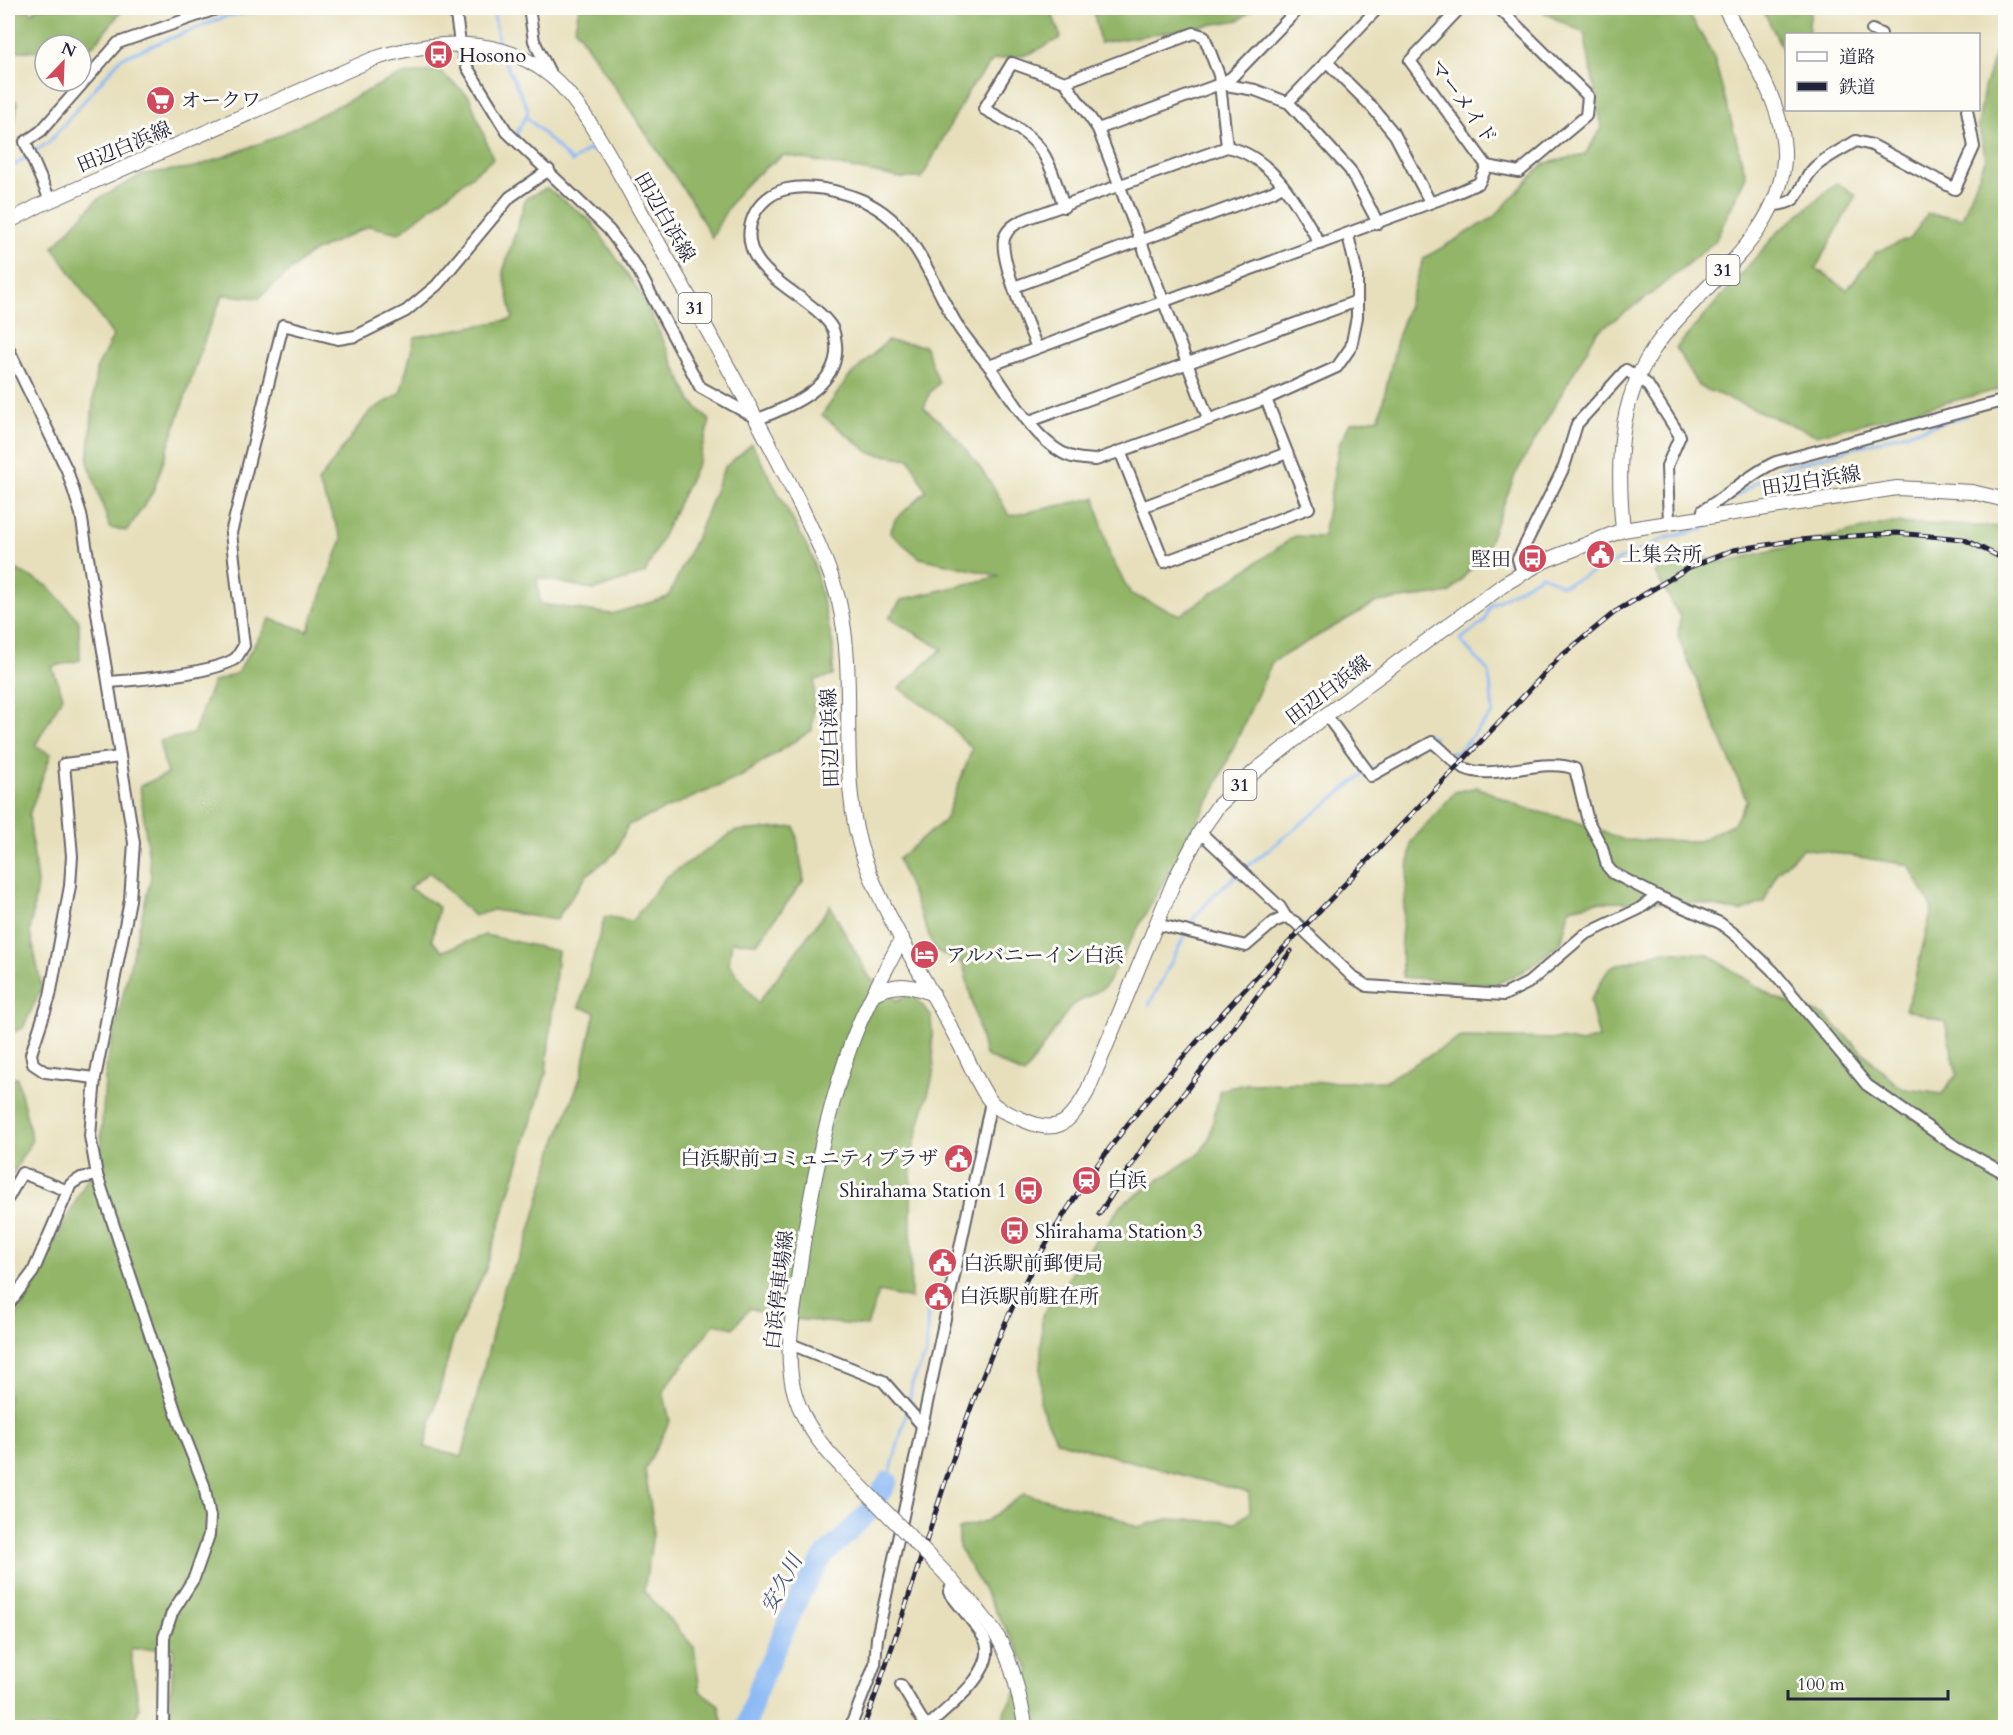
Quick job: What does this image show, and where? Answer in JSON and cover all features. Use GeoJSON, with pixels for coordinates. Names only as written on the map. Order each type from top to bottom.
{"type":"FeatureCollection","features":[{"type":"Feature","properties":{"kind":"main road","name":"31"},"geometry":{"type":"LineString","coordinates":[[1623,530],[1619,454],[1625,412],[1638,376],[1654,349],[1751,238],[1772,205],[1780,184],[1784,157],[1781,134],[1768,93],[1725,8]]}},
{"type":"Feature","properties":{"kind":"main road","name":"田辺白浜線"},"geometry":{"type":"LineString","coordinates":[[8,222],[50,200],[373,59],[406,48],[460,43],[495,49],[528,62],[551,76],[573,99],[618,172],[758,420],[817,537],[839,603],[848,669],[851,793],[865,860],[902,938],[991,1102],[1041,1128],[1056,1126],[1078,1108],[1100,1063],[1175,879],[1200,832],[1218,806],[1254,772],[1326,715],[1474,604],[1544,561],[1623,530],[1840,494],[1897,488],[1972,492],[2006,500]]}},
{"type":"Feature","properties":{"kind":"main road","name":"白浜停車場線"},"geometry":{"type":"LineString","coordinates":[[902,938],[848,1052],[834,1098],[813,1194],[788,1343],[793,1388],[817,1439],[950,1578],[1001,1643],[1010,1665],[1026,1728]]}},
{"type":"Feature","properties":{"kind":"main road"},"geometry":{"type":"LineString","coordinates":[[874,993],[894,984],[916,987],[933,994]]}},
{"type":"Feature","properties":{"kind":"street"},"geometry":{"type":"LineString","coordinates":[[50,200],[25,146],[118,43],[219,8]]}},
{"type":"Feature","properties":{"kind":"street"},"geometry":{"type":"LineString","coordinates":[[455,8],[460,43],[467,67],[507,132],[516,143],[549,170],[593,212],[638,268],[700,387],[758,420],[814,390],[828,378],[836,364],[837,352],[832,327],[768,272],[757,259],[749,240],[750,227],[755,213],[764,201],[780,190],[801,186],[826,189],[873,205],[893,219],[909,236],[956,324],[1030,421],[1055,447],[1078,459],[1096,460],[1266,399],[1337,367],[1351,347],[1357,301],[1357,274],[1348,235]]}},
{"type":"Feature","properties":{"kind":"street"},"geometry":{"type":"LineString","coordinates":[[529,8],[534,41],[551,76]]}},
{"type":"Feature","properties":{"kind":"street"},"geometry":{"type":"LineString","coordinates":[[1098,129],[1220,84],[1232,77],[1299,8]]}},
{"type":"Feature","properties":{"kind":"street"},"geometry":{"type":"LineString","coordinates":[[1288,102],[1378,8]]}},
{"type":"Feature","properties":{"kind":"street","name":"マーメイド"},"geometry":{"type":"LineString","coordinates":[[1460,8],[1410,61],[1487,166],[1519,172],[1586,116],[1588,96],[1499,8]]}},
{"type":"Feature","properties":{"kind":"street"},"geometry":{"type":"LineString","coordinates":[[1065,82],[1194,33],[1204,36],[1220,84],[1227,147]]}},
{"type":"Feature","properties":{"kind":"street"},"geometry":{"type":"LineString","coordinates":[[1326,61],[1373,108],[1395,135],[1430,202]]}},
{"type":"Feature","properties":{"kind":"street"},"geometry":{"type":"LineString","coordinates":[[1064,207],[1053,171],[1040,147],[1028,134],[984,109],[1012,63],[1065,82],[1098,129],[1208,418]]}},
{"type":"Feature","properties":{"kind":"street"},"geometry":{"type":"LineString","coordinates":[[1220,84],[1255,90],[1288,102],[1350,170],[1378,223]]}},
{"type":"Feature","properties":{"kind":"street"},"geometry":{"type":"LineString","coordinates":[[1772,205],[1786,204],[1795,200],[1815,167],[1856,141],[1872,145],[1955,189],[1974,147],[1966,111]]}},
{"type":"Feature","properties":{"kind":"street"},"geometry":{"type":"LineString","coordinates":[[1037,348],[1002,253],[1004,236],[1015,224],[1227,147],[1248,153],[1257,159],[1282,186],[1320,244]]}},
{"type":"Feature","properties":{"kind":"street","name":"マーメイド"},"geometry":{"type":"LineString","coordinates":[[988,366],[1348,235],[1479,183],[1487,166]]}},
{"type":"Feature","properties":{"kind":"street"},"geometry":{"type":"LineString","coordinates":[[109,682],[160,678],[222,663],[237,657],[244,646],[231,533],[283,325],[338,339],[356,336],[406,311],[437,285],[510,197],[549,170]]}},
{"type":"Feature","properties":{"kind":"street"},"geometry":{"type":"LineString","coordinates":[[1014,287],[1140,242],[1282,186]]}},
{"type":"Feature","properties":{"kind":"street"},"geometry":{"type":"LineString","coordinates":[[1030,421],[1357,301]]}},
{"type":"Feature","properties":{"kind":"street"},"geometry":{"type":"LineString","coordinates":[[8,348],[75,491],[81,514],[134,843],[130,900],[95,1078],[90,1136],[97,1175],[179,1422],[204,1485],[210,1517],[209,1535],[194,1578],[172,1613],[164,1637],[163,1728]]}},
{"type":"Feature","properties":{"kind":"street"},"geometry":{"type":"LineString","coordinates":[[1522,573],[1518,559],[1563,467],[1577,424],[1626,370],[1647,384],[1680,436],[1668,466],[1669,523]]}},
{"type":"Feature","properties":{"kind":"street"},"geometry":{"type":"LineString","coordinates":[[1120,451],[1164,562],[1309,508],[1266,399]]}},
{"type":"Feature","properties":{"kind":"street"},"geometry":{"type":"LineString","coordinates":[[1702,518],[1703,510],[1723,498],[1755,471],[1776,462],[2006,400]]}},
{"type":"Feature","properties":{"kind":"street"},"geometry":{"type":"LineString","coordinates":[[1143,507],[1287,453]]}},
{"type":"Feature","properties":{"kind":"street"},"geometry":{"type":"LineString","coordinates":[[1326,715],[1371,776],[1432,742],[1466,769],[1493,771],[1559,765],[1575,769],[1588,821],[1602,847],[1606,866],[1613,873],[1657,896],[1720,923],[1773,971],[1867,1085],[1952,1144],[2006,1174]]}},
{"type":"Feature","properties":{"kind":"street"},"geometry":{"type":"LineString","coordinates":[[95,1078],[45,1072],[33,1064],[31,1054],[50,996],[70,886],[72,856],[64,764],[120,757]]}},
{"type":"Feature","properties":{"kind":"street"},"geometry":{"type":"LineString","coordinates":[[1200,832],[1280,907],[1286,917],[1295,922],[1354,978],[1367,986],[1504,995],[1527,983],[1584,935],[1639,909],[1657,896]]}},
{"type":"Feature","properties":{"kind":"street"},"geometry":{"type":"LineString","coordinates":[[1156,924],[1246,946],[1274,922],[1286,917]]}},
{"type":"Feature","properties":{"kind":"street"},"geometry":{"type":"LineString","coordinates":[[850,1728],[875,1664],[877,1638],[921,1424],[991,1102]]}},
{"type":"Feature","properties":{"kind":"street"},"geometry":{"type":"LineString","coordinates":[[8,1198],[22,1173],[68,1191]]}},
{"type":"Feature","properties":{"kind":"street"},"geometry":{"type":"LineString","coordinates":[[8,1305],[33,1272],[71,1184],[81,1178],[97,1175]]}},
{"type":"Feature","properties":{"kind":"street"},"geometry":{"type":"LineString","coordinates":[[788,1343],[883,1381],[921,1424]]}},
{"type":"Feature","properties":{"kind":"street"},"geometry":{"type":"LineString","coordinates":[[901,1685],[927,1727],[966,1691],[983,1668],[988,1651],[984,1639],[949,1592],[950,1578]]}},
{"type":"Feature","properties":{"kind":"green space"},"geometry":{"type":"Polygon","coordinates":[[[8,8],[24,8],[33,13],[37,8],[124,8],[93,45],[93,33],[33,33],[33,51],[8,51],[8,8]]]}},
{"type":"Feature","properties":{"kind":"green space"},"geometry":{"type":"Polygon","coordinates":[[[579,8],[1050,8],[1061,38],[1029,54],[993,60],[969,90],[922,178],[901,178],[784,155],[759,172],[741,190],[726,211],[712,238],[692,202],[575,28],[579,8]]]}},
{"type":"Feature","properties":{"kind":"green space"},"geometry":{"type":"Polygon","coordinates":[[[1093,8],[1255,8],[1239,20],[1100,43],[1093,8]]]}},
{"type":"Feature","properties":{"kind":"green space"},"geometry":{"type":"Polygon","coordinates":[[[1540,8],[1685,8],[1713,54],[1746,176],[1715,241],[1650,295],[1597,332],[1515,475],[1485,552],[1450,593],[1377,602],[1272,662],[1212,795],[1105,987],[1071,1006],[1024,1075],[985,1055],[963,964],[935,950],[898,859],[945,820],[972,749],[941,717],[899,688],[942,649],[889,618],[901,600],[1000,576],[920,558],[890,533],[895,520],[926,491],[910,459],[870,453],[822,415],[848,378],[887,341],[925,346],[939,383],[930,392],[924,408],[972,457],[993,487],[1009,516],[1095,498],[1110,556],[1131,594],[1180,615],[1295,536],[1323,537],[1339,445],[1350,423],[1379,418],[1399,332],[1424,258],[1494,217],[1543,164],[1585,154],[1602,128],[1584,33],[1546,14],[1540,8]]]}},
{"type":"Feature","properties":{"kind":"green space"},"geometry":{"type":"Polygon","coordinates":[[[1762,8],[1811,8],[1808,33],[1785,33],[1785,54],[1762,8]]]}},
{"type":"Feature","properties":{"kind":"green space"},"geometry":{"type":"Polygon","coordinates":[[[2005,23],[2005,388],[1816,435],[1698,386],[1676,348],[1778,232],[1837,183],[1856,195],[1816,268],[1847,290],[1876,252],[1911,238],[1927,214],[1962,218],[1986,158],[1978,125],[1984,88],[2005,23]]]}},
{"type":"Feature","properties":{"kind":"green space"},"geometry":{"type":"Polygon","coordinates":[[[438,70],[469,96],[493,159],[399,233],[369,226],[309,254],[259,298],[223,295],[209,327],[153,492],[127,531],[110,528],[88,462],[96,370],[113,336],[53,247],[98,199],[143,174],[196,167],[274,138],[397,76],[438,70]]]}},
{"type":"Feature","properties":{"kind":"green space"},"geometry":{"type":"Polygon","coordinates":[[[8,91],[17,104],[13,135],[8,139],[8,91]]]}},
{"type":"Feature","properties":{"kind":"green space"},"geometry":{"type":"Polygon","coordinates":[[[547,188],[591,221],[643,297],[691,401],[710,421],[698,463],[645,573],[594,590],[537,577],[540,604],[612,614],[668,597],[701,527],[724,468],[752,444],[812,556],[833,645],[833,676],[815,680],[812,730],[740,777],[628,825],[615,853],[587,875],[556,920],[493,910],[474,916],[429,872],[409,888],[439,907],[432,940],[443,951],[485,935],[558,951],[546,1074],[486,1269],[453,1339],[425,1447],[462,1457],[504,1286],[526,1245],[554,1147],[581,1076],[595,1012],[579,1007],[605,916],[632,921],[666,877],[735,831],[795,827],[804,880],[757,943],[732,942],[729,964],[758,1003],[830,906],[870,978],[897,1000],[912,993],[931,1016],[934,1072],[911,1156],[911,1299],[879,1292],[867,1326],[771,1317],[750,1308],[733,1328],[715,1323],[663,1391],[670,1421],[645,1470],[654,1528],[644,1591],[694,1647],[700,1691],[719,1705],[723,1727],[169,1727],[174,1648],[130,1649],[139,1708],[133,1727],[8,1728],[8,1332],[100,1154],[106,1066],[151,877],[140,786],[167,774],[159,741],[193,734],[213,682],[237,673],[270,619],[308,631],[342,539],[318,482],[370,411],[400,394],[415,337],[513,319],[503,272],[526,198],[547,188]]]}},
{"type":"Feature","properties":{"kind":"green space"},"geometry":{"type":"Polygon","coordinates":[[[1888,523],[2005,527],[2005,1727],[1002,1727],[1005,1709],[1030,1670],[959,1548],[959,1529],[988,1520],[1024,1494],[1112,1516],[1137,1527],[1168,1519],[1236,1522],[1250,1512],[1249,1493],[1057,1441],[1040,1405],[1042,1315],[1121,1205],[1200,1153],[1209,1139],[1220,1090],[1245,1084],[1385,1081],[1461,1037],[1561,1039],[1581,1043],[1599,1038],[1590,1001],[1609,968],[1664,951],[1707,954],[1775,998],[1825,1016],[1900,1088],[1942,1094],[1957,1074],[1945,1022],[1905,1009],[1911,994],[1932,909],[1909,865],[1803,848],[1777,872],[1764,902],[1741,912],[1700,903],[1597,902],[1570,908],[1561,943],[1522,972],[1494,985],[1402,977],[1401,938],[1411,842],[1455,792],[1477,787],[1527,809],[1572,820],[1624,840],[1699,841],[1734,823],[1747,801],[1678,637],[1680,617],[1655,573],[1679,553],[1724,562],[1888,523]]]}},
{"type":"Feature","properties":{"kind":"green space"},"geometry":{"type":"Polygon","coordinates":[[[8,565],[48,586],[79,621],[80,660],[52,667],[63,696],[35,746],[51,754],[29,815],[37,884],[30,932],[42,988],[23,1028],[8,1034],[8,565]]]}},
{"type":"Feature","properties":{"kind":"green space"},"geometry":{"type":"Polygon","coordinates":[[[17,1077],[32,1140],[8,1182],[8,1078],[17,1077]]]}},
{"type":"Feature","properties":{"kind":"waterway"},"geometry":{"type":"LineString","coordinates":[[8,169],[49,142],[121,58],[227,16],[284,8]]}},
{"type":"Feature","properties":{"kind":"waterway"},"geometry":{"type":"LineString","coordinates":[[493,8],[499,45]]}},
{"type":"Feature","properties":{"kind":"waterway"},"geometry":{"type":"LineString","coordinates":[[501,54],[528,109],[516,136]]}},
{"type":"Feature","properties":{"kind":"waterway"},"geometry":{"type":"LineString","coordinates":[[527,117],[572,162],[589,149],[597,153]]}},
{"type":"Feature","properties":{"kind":"waterway"},"geometry":{"type":"LineString","coordinates":[[1716,507],[1733,499],[1780,469],[1966,416]]}},
{"type":"Feature","properties":{"kind":"waterway"},"geometry":{"type":"LineString","coordinates":[[1451,752],[1456,754],[1493,713],[1489,672],[1460,640],[1484,622],[1490,606],[1542,575],[1562,585],[1568,584],[1666,538],[1704,529]]}},
{"type":"Feature","properties":{"kind":"waterway"},"geometry":{"type":"LineString","coordinates":[[1244,869],[1365,773],[1402,753],[1427,734],[1434,738]]}},
{"type":"Feature","properties":{"kind":"waterway"},"geometry":{"type":"LineString","coordinates":[[1149,1005],[1195,916],[1239,873]]}},
{"type":"Feature","properties":{"kind":"waterway"},"geometry":{"type":"LineString","coordinates":[[909,1405],[912,1383],[926,1355],[929,1287]]}},
{"type":"Feature","properties":{"kind":"waterway"},"geometry":{"type":"LineString","coordinates":[[888,1481],[907,1411]]}},
{"type":"Feature","properties":{"kind":"waterway","name":"安久川"},"geometry":{"type":"LineString","coordinates":[[746,1728],[757,1691],[798,1599],[823,1557],[869,1512],[888,1481]]}},
{"type":"Feature","properties":{"kind":"railway"},"geometry":{"type":"LineString","coordinates":[[863,1728],[902,1619],[955,1452],[996,1344],[1047,1241],[1078,1193],[1111,1147],[1182,1058],[1559,658],[1615,612],[1688,568],[1733,550],[1798,540],[1896,533],[1963,539],[2006,560]]}},
{"type":"Feature","properties":{"kind":"railway"},"geometry":{"type":"LineString","coordinates":[[1099,1214],[1145,1145],[1291,951]]}},
{"type":"Feature","properties":{"kind":"place","name":"Hosono"},"geometry":{"type":"Point","coordinates":[438,55]}},
{"type":"Feature","properties":{"kind":"place","name":"オークワ"},"geometry":{"type":"Point","coordinates":[160,100]}},
{"type":"Feature","properties":{"kind":"place","name":"上集会所"},"geometry":{"type":"Point","coordinates":[1601,554]}},
{"type":"Feature","properties":{"kind":"place","name":"堅田"},"geometry":{"type":"Point","coordinates":[1532,559]}},
{"type":"Feature","properties":{"kind":"place","name":"アルバニーイン白浜"},"geometry":{"type":"Point","coordinates":[925,955]}},
{"type":"Feature","properties":{"kind":"place","name":"白浜駅前コミュニティプラザ"},"geometry":{"type":"Point","coordinates":[959,1158]}},
{"type":"Feature","properties":{"kind":"place","name":"白浜"},"geometry":{"type":"Point","coordinates":[1086,1180]}},
{"type":"Feature","properties":{"kind":"place","name":"Shirahama Station 1"},"geometry":{"type":"Point","coordinates":[1028,1190]}},
{"type":"Feature","properties":{"kind":"place","name":"Shirahama Station 3"},"geometry":{"type":"Point","coordinates":[1014,1231]}},
{"type":"Feature","properties":{"kind":"place","name":"白浜駅前郵便局"},"geometry":{"type":"Point","coordinates":[942,1263]}},
{"type":"Feature","properties":{"kind":"place","name":"白浜駅前駐在所"},"geometry":{"type":"Point","coordinates":[938,1296]}}]}
